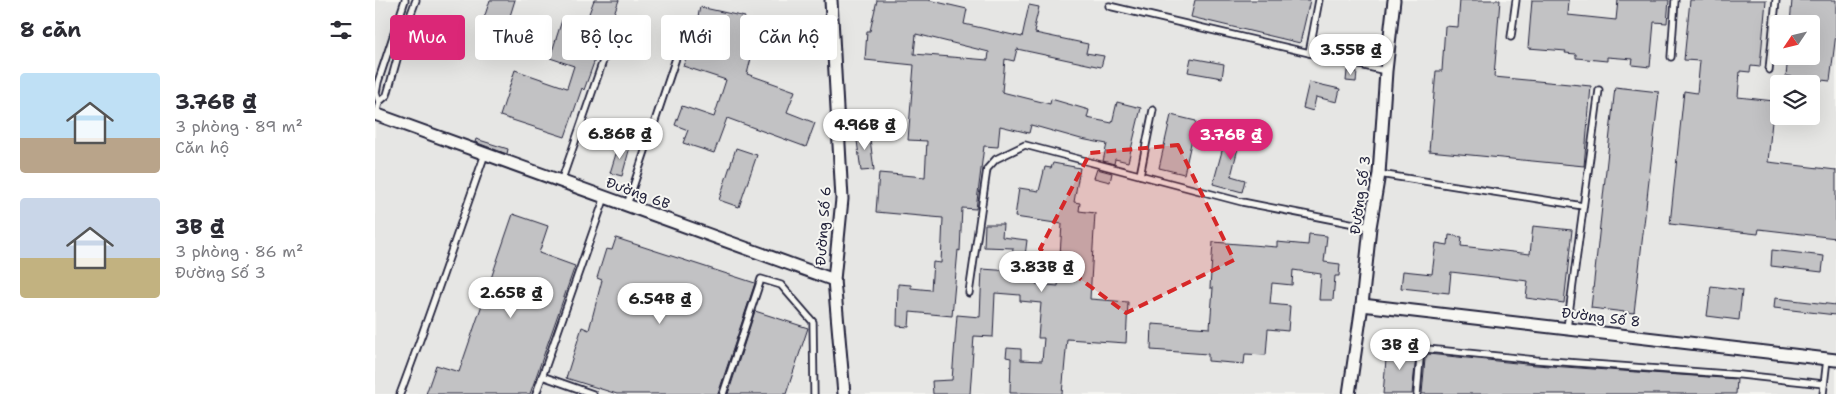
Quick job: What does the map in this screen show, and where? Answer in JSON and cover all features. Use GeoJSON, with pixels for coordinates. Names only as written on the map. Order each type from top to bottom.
{"type":"FeatureCollection","features":[{"type":"Feature","properties":{"kind":"street","name":"Đường Số 6"},"geometry":{"type":"LineString","coordinates":[[831,0],[843,199],[834,280],[844,394]]}},
{"type":"Feature","properties":{"kind":"street","name":"Đường Số 3"},"geometry":{"type":"LineString","coordinates":[[1349,394],[1362,305],[1370,226],[1379,174],[1393,0]]}},
{"type":"Feature","properties":{"kind":"street","name":"Đường 6B"},"geometry":{"type":"LineString","coordinates":[[375,115],[834,280]]}},
{"type":"Feature","properties":{"kind":"street","name":"Đường Số 8"},"geometry":{"type":"LineString","coordinates":[[1362,305],[1831,359]]}},
{"type":"Feature","properties":{"kind":"lane"},"geometry":{"type":"LineString","coordinates":[[379,102],[376,93],[378,82],[405,0]]}},
{"type":"Feature","properties":{"kind":"lane"},"geometry":{"type":"LineString","coordinates":[[375,115],[379,102],[387,95],[405,30],[416,0]]}},
{"type":"Feature","properties":{"kind":"lane"},"geometry":{"type":"LineString","coordinates":[[1309,53],[1319,0]]}},
{"type":"Feature","properties":{"kind":"lane"},"geometry":{"type":"LineString","coordinates":[[1511,37],[1516,0]]}},
{"type":"Feature","properties":{"kind":"lane"},"geometry":{"type":"LineString","coordinates":[[1671,58],[1675,0]]}},
{"type":"Feature","properties":{"kind":"lane"},"geometry":{"type":"LineString","coordinates":[[1769,70],[1776,0]]}},
{"type":"Feature","properties":{"kind":"lane"},"geometry":{"type":"LineString","coordinates":[[1109,6],[1386,71]]}},
{"type":"Feature","properties":{"kind":"lane"},"geometry":{"type":"LineString","coordinates":[[561,182],[603,60]]}},
{"type":"Feature","properties":{"kind":"lane"},"geometry":{"type":"LineString","coordinates":[[627,205],[675,60]]}},
{"type":"Feature","properties":{"kind":"lane"},"geometry":{"type":"LineString","coordinates":[[1567,328],[1599,90]]}},
{"type":"Feature","properties":{"kind":"lane"},"geometry":{"type":"LineString","coordinates":[[1140,175],[1153,110]]}},
{"type":"Feature","properties":{"kind":"lane"},"geometry":{"type":"LineString","coordinates":[[969,292],[987,169],[995,160],[1025,145],[1242,202],[1370,226]]}},
{"type":"Feature","properties":{"kind":"lane"},"geometry":{"type":"LineString","coordinates":[[400,394],[429,317],[485,154]]}},
{"type":"Feature","properties":{"kind":"lane"},"geometry":{"type":"LineString","coordinates":[[1379,174],[1583,206]]}},
{"type":"Feature","properties":{"kind":"lane"},"geometry":{"type":"LineString","coordinates":[[536,394],[605,197]]}},
{"type":"Feature","properties":{"kind":"lane"},"geometry":{"type":"LineString","coordinates":[[723,394],[761,279],[781,285],[813,322],[814,394]]}},
{"type":"Feature","properties":{"kind":"lane"},"geometry":{"type":"LineString","coordinates":[[1417,394],[1420,358],[1427,349],[1536,360],[1741,375],[1824,384]]}},
{"type":"Feature","properties":{"kind":"lane"},"geometry":{"type":"LineString","coordinates":[[1823,394],[1831,359]]}},
{"type":"Feature","properties":{"kind":"lane"},"geometry":{"type":"LineString","coordinates":[[542,376],[593,394]]}},
{"type":"Feature","properties":{"kind":"highlighted area"},"geometry":{"type":"Polygon","coordinates":[[[1178,145],[1234,260],[1126,313],[1040,249],[1090,153],[1178,145]]]}},
{"type":"Feature","properties":{"kind":"shaded area"},"geometry":{"type":"Polygon","coordinates":[[[375,0],[1836,0],[1836,394],[375,394],[375,0]]]}},
{"type":"Feature","properties":{"kind":"building"},"geometry":{"type":"Polygon","coordinates":[[[490,0],[515,0],[510,15],[485,15],[490,0]]]}},
{"type":"Feature","properties":{"kind":"building"},"geometry":{"type":"Polygon","coordinates":[[[594,0],[619,0],[613,15],[588,15],[594,0]]]}},
{"type":"Feature","properties":{"kind":"building"},"geometry":{"type":"Polygon","coordinates":[[[877,0],[928,0],[967,9],[964,24],[1022,37],[1029,5],[1039,7],[1034,28],[1036,28],[1035,33],[1088,44],[1086,53],[1104,56],[1101,67],[1017,49],[1014,61],[1005,59],[1002,92],[1050,104],[1051,99],[1089,110],[1087,118],[1112,123],[1117,102],[1141,108],[1128,162],[1115,159],[1114,164],[1103,161],[1107,144],[1031,125],[1029,133],[1000,126],[998,147],[984,146],[976,209],[962,208],[960,251],[958,250],[952,316],[910,312],[909,327],[897,326],[898,284],[911,285],[911,288],[931,290],[933,262],[941,263],[943,218],[876,212],[879,173],[925,177],[927,141],[908,140],[914,65],[865,60],[867,31],[870,31],[877,0]],[[916,34],[914,54],[988,60],[989,52],[916,34]]]}},
{"type":"Feature","properties":{"kind":"building"},"geometry":{"type":"Polygon","coordinates":[[[1195,0],[1310,0],[1300,43],[1191,17],[1195,0]]]}},
{"type":"Feature","properties":{"kind":"building"},"geometry":{"type":"Polygon","coordinates":[[[1460,0],[1500,0],[1494,77],[1591,86],[1584,166],[1429,151],[1436,71],[1442,71],[1445,26],[1458,27],[1460,0]]]}},
{"type":"Feature","properties":{"kind":"building"},"geometry":{"type":"Polygon","coordinates":[[[1532,0],[1569,0],[1568,15],[1616,20],[1618,0],[1669,0],[1667,23],[1654,22],[1650,67],[1632,65],[1633,59],[1607,57],[1607,61],[1576,58],[1576,54],[1565,53],[1566,51],[1528,48],[1532,0]]]}},
{"type":"Feature","properties":{"kind":"building"},"geometry":{"type":"Polygon","coordinates":[[[1690,0],[1766,0],[1760,67],[1751,66],[1750,72],[1740,71],[1738,97],[1770,101],[1770,125],[1772,125],[1768,162],[1836,170],[1836,238],[1759,229],[1758,234],[1670,224],[1684,91],[1697,93],[1700,61],[1684,60],[1690,0]]]}},
{"type":"Feature","properties":{"kind":"building"},"geometry":{"type":"Polygon","coordinates":[[[1792,0],[1836,0],[1836,34],[1830,81],[1820,80],[1820,75],[1786,75],[1787,65],[1820,65],[1820,15],[1791,15],[1792,0]]]}},
{"type":"Feature","properties":{"kind":"building"},"geometry":{"type":"Polygon","coordinates":[[[700,7],[740,16],[740,60],[751,60],[747,74],[795,91],[787,112],[815,123],[806,147],[727,118],[714,153],[683,143],[688,130],[675,125],[682,106],[714,117],[726,80],[683,66],[685,60],[730,60],[730,15],[698,15],[700,7]]]}},
{"type":"Feature","properties":{"kind":"building"},"geometry":{"type":"Polygon","coordinates":[[[562,20],[562,60],[595,60],[584,90],[582,88],[565,137],[500,116],[515,70],[567,88],[574,66],[552,59],[552,52],[562,20]]]}},
{"type":"Feature","properties":{"kind":"building"},"geometry":{"type":"Polygon","coordinates":[[[1191,58],[1224,64],[1222,78],[1188,72],[1191,58]]]}},
{"type":"Feature","properties":{"kind":"building"},"geometry":{"type":"Polygon","coordinates":[[[1347,71],[1357,72],[1356,82],[1346,81],[1347,71]]]}},
{"type":"Feature","properties":{"kind":"building"},"geometry":{"type":"Polygon","coordinates":[[[1309,82],[1340,89],[1337,102],[1316,97],[1313,111],[1303,108],[1309,82]]]}},
{"type":"Feature","properties":{"kind":"building"},"geometry":{"type":"Polygon","coordinates":[[[1615,87],[1659,92],[1634,313],[1591,308],[1615,87]]]}},
{"type":"Feature","properties":{"kind":"building"},"geometry":{"type":"Polygon","coordinates":[[[1171,115],[1196,121],[1184,174],[1159,168],[1171,115]]]}},
{"type":"Feature","properties":{"kind":"building"},"geometry":{"type":"Polygon","coordinates":[[[1228,129],[1250,134],[1247,146],[1239,144],[1231,176],[1245,180],[1242,192],[1213,184],[1228,129]]]}},
{"type":"Feature","properties":{"kind":"building"},"geometry":{"type":"Polygon","coordinates":[[[869,131],[874,170],[861,171],[856,133],[869,131]]]}},
{"type":"Feature","properties":{"kind":"building"},"geometry":{"type":"Polygon","coordinates":[[[476,139],[508,149],[507,154],[475,142],[476,139]]]}},
{"type":"Feature","properties":{"kind":"building"},"geometry":{"type":"Polygon","coordinates":[[[619,144],[630,147],[622,176],[610,173],[619,144]]]}},
{"type":"Feature","properties":{"kind":"building"},"geometry":{"type":"Polygon","coordinates":[[[736,148],[757,155],[739,207],[719,200],[736,148]]]}},
{"type":"Feature","properties":{"kind":"building"},"geometry":{"type":"Polygon","coordinates":[[[1053,163],[1080,168],[1074,202],[1080,203],[1079,211],[1095,213],[1090,299],[1128,302],[1126,343],[1067,339],[1062,394],[1010,393],[1011,358],[1006,357],[1007,348],[1021,349],[1021,360],[1042,361],[1044,338],[1038,338],[1041,303],[1020,301],[1020,295],[995,293],[993,337],[974,336],[970,394],[933,394],[932,381],[952,380],[957,315],[980,317],[982,269],[1011,271],[1013,248],[984,247],[985,224],[1003,224],[1002,237],[1027,240],[1023,272],[1036,273],[1036,284],[1058,286],[1062,224],[1015,217],[1019,188],[1039,191],[1045,167],[1051,168],[1053,163]]]}},
{"type":"Feature","properties":{"kind":"building"},"geometry":{"type":"Polygon","coordinates":[[[1097,169],[1112,173],[1110,182],[1094,178],[1097,169]]]}},
{"type":"Feature","properties":{"kind":"building"},"geometry":{"type":"Polygon","coordinates":[[[513,214],[548,226],[539,253],[575,266],[530,394],[426,394],[436,365],[459,372],[513,214]]]}},
{"type":"Feature","properties":{"kind":"building"},"geometry":{"type":"Polygon","coordinates":[[[1533,226],[1572,230],[1564,303],[1526,298],[1528,281],[1451,272],[1449,293],[1401,288],[1403,271],[1432,274],[1436,243],[1448,245],[1449,235],[1462,237],[1461,246],[1530,254],[1533,226]]]}},
{"type":"Feature","properties":{"kind":"building"},"geometry":{"type":"Polygon","coordinates":[[[1309,234],[1327,236],[1324,262],[1340,264],[1339,276],[1335,276],[1333,300],[1319,300],[1321,274],[1293,270],[1292,285],[1272,283],[1270,304],[1290,306],[1288,331],[1268,329],[1266,355],[1245,354],[1244,364],[1208,361],[1208,354],[1151,350],[1152,324],[1210,328],[1213,288],[1210,288],[1213,242],[1277,247],[1277,242],[1308,245],[1309,234]]]}},
{"type":"Feature","properties":{"kind":"building"},"geometry":{"type":"Polygon","coordinates":[[[616,238],[755,283],[718,394],[617,394],[566,378],[582,327],[589,330],[602,280],[597,278],[606,249],[612,250],[616,238]]]}},
{"type":"Feature","properties":{"kind":"building"},"geometry":{"type":"Polygon","coordinates":[[[1772,250],[1824,256],[1822,272],[1771,266],[1772,250]]]}},
{"type":"Feature","properties":{"kind":"building"},"geometry":{"type":"Polygon","coordinates":[[[1711,286],[1742,290],[1739,320],[1707,316],[1711,286]]]}},
{"type":"Feature","properties":{"kind":"building"},"geometry":{"type":"Polygon","coordinates":[[[1775,298],[1836,305],[1836,315],[1774,308],[1775,298]]]}},
{"type":"Feature","properties":{"kind":"building"},"geometry":{"type":"Polygon","coordinates":[[[755,311],[808,328],[786,394],[728,394],[755,311]]]}},
{"type":"Feature","properties":{"kind":"building"},"geometry":{"type":"Polygon","coordinates":[[[1413,345],[1424,346],[1419,350],[1416,357],[1412,394],[1383,394],[1387,348],[1413,351],[1413,345]]]}},
{"type":"Feature","properties":{"kind":"building"},"geometry":{"type":"Polygon","coordinates":[[[1428,354],[1536,365],[1737,379],[1736,394],[1422,394],[1425,359],[1428,354]]]}}]}
